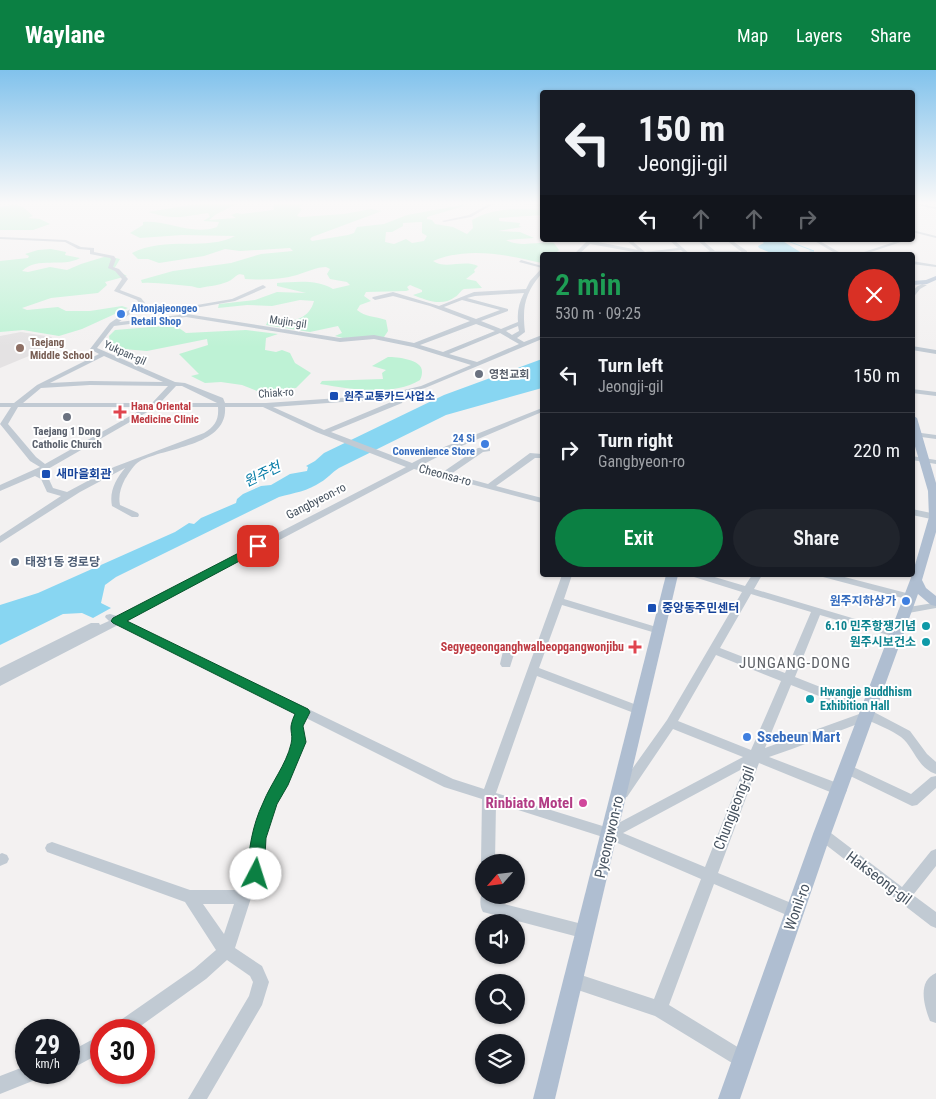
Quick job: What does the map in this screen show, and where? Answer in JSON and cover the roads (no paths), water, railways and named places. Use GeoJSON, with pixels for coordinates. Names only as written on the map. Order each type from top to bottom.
{"type":"FeatureCollection","features":[{"type":"Feature","properties":{"kind":"main road"},"geometry":{"type":"LineString","coordinates":[[915,284],[936,280]]}},
{"type":"Feature","properties":{"kind":"main road"},"geometry":{"type":"LineString","coordinates":[[915,284],[924,285],[936,280]]}},
{"type":"Feature","properties":{"kind":"main road"},"geometry":{"type":"LineString","coordinates":[[915,428],[930,461],[935,517]]}},
{"type":"Feature","properties":{"kind":"main road","name":"Wonil-ro"},"geometry":{"type":"LineString","coordinates":[[729,1099],[822,834],[840,790],[895,634],[912,597],[935,517]]}},
{"type":"Feature","properties":{"kind":"main road","name":"Pyeongwon-ro"},"geometry":{"type":"LineString","coordinates":[[544,1099],[672,577]]}},
{"type":"Feature","properties":{"kind":"main road"},"geometry":{"type":"LineString","coordinates":[[912,597],[921,590],[935,605]]}},
{"type":"Feature","properties":{"kind":"street","name":"Yukpan-gil"},"geometry":{"type":"LineString","coordinates":[[92,251],[92,253],[114,259],[110,269],[117,270],[125,279],[117,291],[139,299],[142,303],[112,324],[92,347],[103,354],[174,384]]}},
{"type":"Feature","properties":{"kind":"street"},"geometry":{"type":"LineString","coordinates":[[521,261],[540,266]]}},
{"type":"Feature","properties":{"kind":"street"},"geometry":{"type":"LineString","coordinates":[[915,262],[936,266]]}},
{"type":"Feature","properties":{"kind":"street"},"geometry":{"type":"LineString","coordinates":[[512,338],[522,332],[520,313],[526,291],[540,274]]}},
{"type":"Feature","properties":{"kind":"street"},"geometry":{"type":"LineString","coordinates":[[915,292],[918,288],[924,285]]}},
{"type":"Feature","properties":{"kind":"street"},"geometry":{"type":"LineString","coordinates":[[112,324],[184,316],[182,314],[193,307],[234,300],[262,287]]}},
{"type":"Feature","properties":{"kind":"street"},"geometry":{"type":"LineString","coordinates":[[440,307],[481,293],[526,291]]}},
{"type":"Feature","properties":{"kind":"street"},"geometry":{"type":"LineString","coordinates":[[375,298],[393,294],[440,307],[500,331],[523,344]]}},
{"type":"Feature","properties":{"kind":"street"},"geometry":{"type":"LineString","coordinates":[[463,299],[520,313]]}},
{"type":"Feature","properties":{"kind":"street"},"geometry":{"type":"LineString","coordinates":[[414,345],[506,310]]}},
{"type":"Feature","properties":{"kind":"street","name":"Mujin-gil"},"geometry":{"type":"LineString","coordinates":[[184,316],[340,340],[374,337],[445,353],[476,364]]}},
{"type":"Feature","properties":{"kind":"street"},"geometry":{"type":"LineString","coordinates":[[445,353],[521,323]]}},
{"type":"Feature","properties":{"kind":"street","name":"Chiak-ro"},"geometry":{"type":"LineString","coordinates":[[0,405],[222,406],[367,398],[403,393],[423,387],[523,344],[540,340]]}},
{"type":"Feature","properties":{"kind":"street"},"geometry":{"type":"LineString","coordinates":[[915,348],[936,352]]}},
{"type":"Feature","properties":{"kind":"street"},"geometry":{"type":"LineString","coordinates":[[45,467],[33,459],[4,424],[16,405],[39,386],[103,354]]}},
{"type":"Feature","properties":{"kind":"street"},"geometry":{"type":"LineString","coordinates":[[0,540],[66,495],[137,458],[172,448],[209,432],[218,425],[222,406],[220,400],[183,384],[90,383],[39,386]]}},
{"type":"Feature","properties":{"kind":"street"},"geometry":{"type":"LineString","coordinates":[[0,488],[35,473],[153,406],[174,384]]}},
{"type":"Feature","properties":{"kind":"street"},"geometry":{"type":"LineString","coordinates":[[915,391],[936,394]]}},
{"type":"Feature","properties":{"kind":"street"},"geometry":{"type":"LineString","coordinates":[[266,405],[324,432],[399,401],[403,393]]}},
{"type":"Feature","properties":{"kind":"street","name":"Gangbyeon-ro"},"geometry":{"type":"LineString","coordinates":[[0,682],[114,619],[437,448],[540,409]]}},
{"type":"Feature","properties":{"kind":"street","name":"Cheonsa-ro"},"geometry":{"type":"LineString","coordinates":[[324,432],[407,465],[540,500]]}},
{"type":"Feature","properties":{"kind":"street"},"geometry":{"type":"LineString","coordinates":[[917,434],[936,437]]}},
{"type":"Feature","properties":{"kind":"street"},"geometry":{"type":"LineString","coordinates":[[444,476],[481,450],[487,449]]}},
{"type":"Feature","properties":{"kind":"street"},"geometry":{"type":"LineString","coordinates":[[489,487],[533,455],[540,456]]}},
{"type":"Feature","properties":{"kind":"street"},"geometry":{"type":"LineString","coordinates":[[135,515],[116,506],[114,501],[120,481],[137,458]]}},
{"type":"Feature","properties":{"kind":"street"},"geometry":{"type":"LineString","coordinates":[[915,458],[930,461]]}},
{"type":"Feature","properties":{"kind":"street"},"geometry":{"type":"LineString","coordinates":[[35,473],[44,477],[50,490],[66,495]]}},
{"type":"Feature","properties":{"kind":"street"},"geometry":{"type":"LineString","coordinates":[[915,513],[935,517]]}},
{"type":"Feature","properties":{"kind":"street"},"geometry":{"type":"LineString","coordinates":[[488,854],[489,794],[533,670],[560,601],[566,577]]}},
{"type":"Feature","properties":{"kind":"street"},"geometry":{"type":"LineString","coordinates":[[704,577],[895,634]]}},
{"type":"Feature","properties":{"kind":"street"},"geometry":{"type":"LineString","coordinates":[[618,797],[671,723],[756,577]]}},
{"type":"Feature","properties":{"kind":"street"},"geometry":{"type":"LineString","coordinates":[[834,577],[912,597],[935,605]]}},
{"type":"Feature","properties":{"kind":"street"},"geometry":{"type":"LineString","coordinates":[[912,597],[935,605]]}},
{"type":"Feature","properties":{"kind":"street"},"geometry":{"type":"LineString","coordinates":[[560,601],[659,631]]}},
{"type":"Feature","properties":{"kind":"street","name":"Chungjeong-gil"},"geometry":{"type":"LineString","coordinates":[[659,1009],[708,874],[755,756],[817,610]]}},
{"type":"Feature","properties":{"kind":"street"},"geometry":{"type":"LineString","coordinates":[[114,619],[449,783],[489,794],[610,834],[796,912]]}},
{"type":"Feature","properties":{"kind":"street","name":"Gangbyeon-ro"},"geometry":{"type":"LineString","coordinates":[[0,673],[114,619]]}},
{"type":"Feature","properties":{"kind":"street"},"geometry":{"type":"LineString","coordinates":[[715,650],[867,714],[906,734],[922,757],[936,769]]}},
{"type":"Feature","properties":{"kind":"street"},"geometry":{"type":"LineString","coordinates":[[506,664],[509,651]]}},
{"type":"Feature","properties":{"kind":"street"},"geometry":{"type":"LineString","coordinates":[[533,670],[580,690],[638,710]]}},
{"type":"Feature","properties":{"kind":"street"},"geometry":{"type":"LineString","coordinates":[[136,1019],[215,962],[226,951],[244,897],[256,874],[258,838],[270,803],[281,785],[299,742],[296,726],[303,712]]}},
{"type":"Feature","properties":{"kind":"street"},"geometry":{"type":"LineString","coordinates":[[610,834],[755,756],[788,746],[867,714]]}},
{"type":"Feature","properties":{"kind":"street"},"geometry":{"type":"LineString","coordinates":[[671,723],[840,790]]}},
{"type":"Feature","properties":{"kind":"street"},"geometry":{"type":"LineString","coordinates":[[847,769],[912,801],[936,781]]}},
{"type":"Feature","properties":{"kind":"street","name":"Hakseong-gil"},"geometry":{"type":"LineString","coordinates":[[822,834],[936,921]]}},
{"type":"Feature","properties":{"kind":"street"},"geometry":{"type":"LineString","coordinates":[[52,848],[190,897],[244,897]]}},
{"type":"Feature","properties":{"kind":"street"},"geometry":{"type":"LineString","coordinates":[[903,896],[936,855]]}},
{"type":"Feature","properties":{"kind":"street"},"geometry":{"type":"LineString","coordinates":[[190,897],[226,951],[256,971],[261,982],[256,999],[197,1099]]}},
{"type":"Feature","properties":{"kind":"street"},"geometry":{"type":"LineString","coordinates":[[488,904],[488,907],[586,932]]}},
{"type":"Feature","properties":{"kind":"street"},"geometry":{"type":"LineString","coordinates":[[572,980],[659,1009],[743,1060]]}},
{"type":"Feature","properties":{"kind":"street"},"geometry":{"type":"LineString","coordinates":[[936,981],[933,984],[930,996],[936,1015]]}},
{"type":"Feature","properties":{"kind":"street"},"geometry":{"type":"LineString","coordinates":[[0,1085],[15,1079]]}},
{"type":"Feature","properties":{"kind":"water"},"geometry":{"type":"Polygon","coordinates":[[[766,251],[800,252],[769,252],[766,251]]]}},
{"type":"Feature","properties":{"kind":"water"},"geometry":{"type":"Polygon","coordinates":[[[540,360],[540,389],[446,415],[339,468],[311,488],[279,497],[116,577],[105,585],[101,603],[111,608],[93,618],[82,613],[63,614],[0,645],[0,605],[38,593],[175,532],[189,523],[194,524],[201,518],[236,503],[237,499],[243,494],[261,486],[271,485],[290,474],[307,471],[308,467],[306,466],[324,453],[444,395],[540,360]]]}},
{"type":"Feature","properties":{"kind":"place","name":"Altonjajeongeo Retail Shop"},"geometry":{"type":"Point","coordinates":[121,314]}},
{"type":"Feature","properties":{"kind":"place","name":"Taejang Middle School"},"geometry":{"type":"Point","coordinates":[20,348]}},
{"type":"Feature","properties":{"kind":"place","name":"영천교회"},"geometry":{"type":"Point","coordinates":[479,374]}},
{"type":"Feature","properties":{"kind":"place","name":"원주교통카드사업소"},"geometry":{"type":"Point","coordinates":[334,396]}},
{"type":"Feature","properties":{"kind":"place","name":"Hana Oriental Medicine Clinic"},"geometry":{"type":"Point","coordinates":[120,412]}},
{"type":"Feature","properties":{"kind":"place","name":"Taejang 1 Dong Catholic Church"},"geometry":{"type":"Point","coordinates":[67,417]}},
{"type":"Feature","properties":{"kind":"place","name":"24 Si Convenience Store"},"geometry":{"type":"Point","coordinates":[485,444]}},
{"type":"Feature","properties":{"kind":"place","name":"새마을회관"},"geometry":{"type":"Point","coordinates":[46,474]}},
{"type":"Feature","properties":{"kind":"place","name":"태장1동 경로당"},"geometry":{"type":"Point","coordinates":[15,562]}},
{"type":"Feature","properties":{"kind":"place","name":"원주지하상가"},"geometry":{"type":"Point","coordinates":[906,601]}},
{"type":"Feature","properties":{"kind":"place","name":"중앙동주민센터"},"geometry":{"type":"Point","coordinates":[652,608]}},
{"type":"Feature","properties":{"kind":"place","name":"6.10 민주항쟁기념"},"geometry":{"type":"Point","coordinates":[926,626]}},
{"type":"Feature","properties":{"kind":"place","name":"원주시보건소"},"geometry":{"type":"Point","coordinates":[926,642]}},
{"type":"Feature","properties":{"kind":"place","name":"Segyegeonganghwalbeopgangwonjibu"},"geometry":{"type":"Point","coordinates":[635,647]}},
{"type":"Feature","properties":{"kind":"place","name":"Hwangje Buddhism Exhibition Hall"},"geometry":{"type":"Point","coordinates":[810,699]}},
{"type":"Feature","properties":{"kind":"place","name":"Ssebeun Mart"},"geometry":{"type":"Point","coordinates":[747,737]}},
{"type":"Feature","properties":{"kind":"place","name":"Rinbiato Motel"},"geometry":{"type":"Point","coordinates":[583,803]}},
{"type":"Feature","properties":{"kind":"district","name":"JUNGANG-DONG"},"geometry":{"type":"Point","coordinates":[795,663]}},
{"type":"Feature","properties":{"kind":"water label","name":"원주천"},"geometry":{"type":"Point","coordinates":[262,474]}}]}
